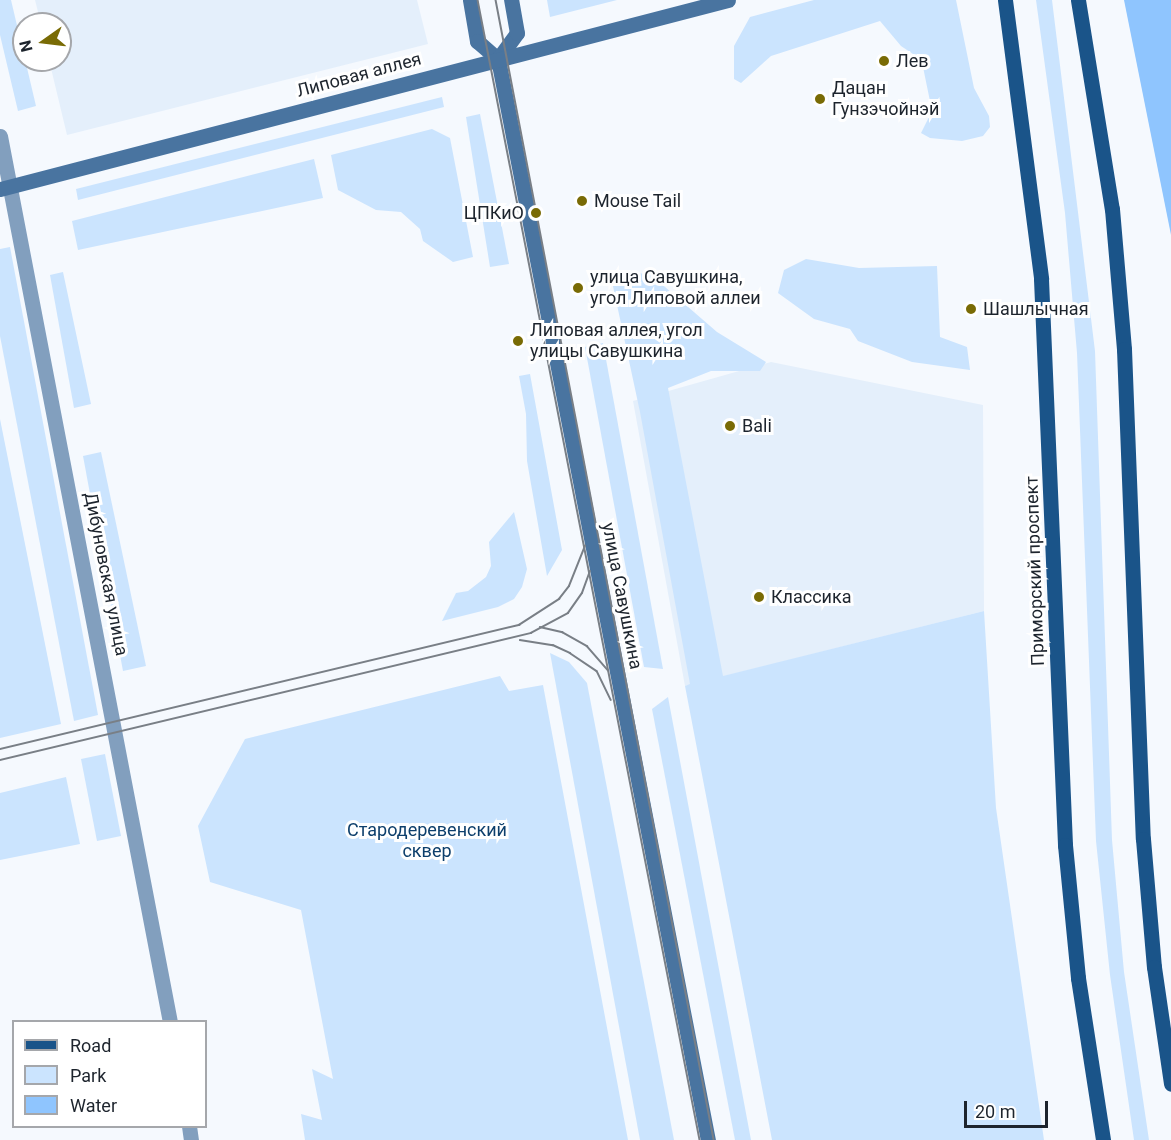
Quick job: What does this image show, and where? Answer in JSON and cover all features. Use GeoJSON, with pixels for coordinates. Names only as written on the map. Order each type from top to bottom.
{"type":"FeatureCollection","features":[{"type":"Feature","properties":{"kind":"main road"},"geometry":{"type":"LineString","coordinates":[[470,0],[477,41],[498,59],[517,33],[511,0]]}},
{"type":"Feature","properties":{"kind":"main road","name":"Липовая аллея"},"geometry":{"type":"LineString","coordinates":[[5,187],[728,0]]}},
{"type":"Feature","properties":{"kind":"main road","name":"Приморский проспект"},"geometry":{"type":"LineString","coordinates":[[1005,0],[1041,279],[1065,845],[1078,978],[1103,1140]]}},
{"type":"Feature","properties":{"kind":"main road"},"geometry":{"type":"LineString","coordinates":[[1078,0],[1112,209],[1124,349],[1143,839],[1171,1084]]}},
{"type":"Feature","properties":{"kind":"main road","name":"улица Савушкина"},"geometry":{"type":"LineString","coordinates":[[498,59],[708,1140]]}},
{"type":"Feature","properties":{"kind":"street","name":"Дибуновская улица"},"geometry":{"type":"LineString","coordinates":[[0,136],[5,187],[170,1020]]}},
{"type":"Feature","properties":{"kind":"shaded area"},"geometry":{"type":"Polygon","coordinates":[[[35,0],[417,0],[428,44],[67,135],[52,72],[72,72],[72,12],[38,12],[35,0]]]}},
{"type":"Feature","properties":{"kind":"shaded area"},"geometry":{"type":"Polygon","coordinates":[[[771,362],[983,405],[984,611],[685,686],[633,401],[771,362]]]}},
{"type":"Feature","properties":{"kind":"green space"},"geometry":{"type":"Polygon","coordinates":[[[0,0],[11,0],[14,12],[12,12],[12,72],[28,72],[36,106],[18,111],[0,35],[0,0]]]}},
{"type":"Feature","properties":{"kind":"green space"},"geometry":{"type":"Polygon","coordinates":[[[547,0],[617,0],[550,17],[547,0]]]}},
{"type":"Feature","properties":{"kind":"green space"},"geometry":{"type":"Polygon","coordinates":[[[814,0],[956,0],[974,88],[989,116],[990,127],[983,136],[962,141],[930,138],[921,133],[932,111],[923,67],[919,58],[901,46],[880,21],[771,56],[741,83],[734,79],[734,46],[750,17],[814,0]]]}},
{"type":"Feature","properties":{"kind":"green space"},"geometry":{"type":"Polygon","coordinates":[[[1036,0],[1052,0],[1095,351],[1112,840],[1124,972],[1149,1140],[1134,1140],[1110,975],[1096,841],[1077,353],[1065,213],[1036,0]]]}},
{"type":"Feature","properties":{"kind":"green space"},"geometry":{"type":"Polygon","coordinates":[[[442,97],[444,107],[78,200],[76,189],[442,97]]]}},
{"type":"Feature","properties":{"kind":"green space"},"geometry":{"type":"Polygon","coordinates":[[[480,114],[509,264],[490,267],[466,117],[480,114]]]}},
{"type":"Feature","properties":{"kind":"green space"},"geometry":{"type":"Polygon","coordinates":[[[432,129],[450,138],[473,257],[453,262],[423,241],[420,229],[401,212],[376,210],[338,190],[331,155],[432,129]]]}},
{"type":"Feature","properties":{"kind":"green space"},"geometry":{"type":"Polygon","coordinates":[[[314,159],[323,198],[78,250],[72,221],[314,159]]]}},
{"type":"Feature","properties":{"kind":"green space"},"geometry":{"type":"Polygon","coordinates":[[[10,247],[98,715],[74,721],[0,336],[0,249],[10,247]]]}},
{"type":"Feature","properties":{"kind":"green space"},"geometry":{"type":"Polygon","coordinates":[[[806,259],[859,268],[937,266],[940,337],[967,347],[970,370],[912,362],[858,341],[850,329],[814,319],[778,293],[784,270],[806,259]]]}},
{"type":"Feature","properties":{"kind":"green space"},"geometry":{"type":"Polygon","coordinates":[[[63,272],[91,404],[74,408],[50,275],[63,272]]]}},
{"type":"Feature","properties":{"kind":"green space"},"geometry":{"type":"Polygon","coordinates":[[[633,273],[650,274],[717,332],[766,362],[760,371],[711,371],[668,388],[723,676],[984,611],[996,808],[1044,1140],[772,1140],[685,686],[690,684],[640,412],[611,277],[633,273]]]}},
{"type":"Feature","properties":{"kind":"green space"},"geometry":{"type":"Polygon","coordinates":[[[603,343],[663,669],[644,667],[585,347],[603,343]]]}},
{"type":"Feature","properties":{"kind":"green space"},"geometry":{"type":"Polygon","coordinates":[[[530,374],[562,550],[547,576],[527,461],[526,414],[519,376],[530,374]]]}},
{"type":"Feature","properties":{"kind":"green space"},"geometry":{"type":"Polygon","coordinates":[[[0,419],[61,724],[0,738],[0,419]]]}},
{"type":"Feature","properties":{"kind":"green space"},"geometry":{"type":"Polygon","coordinates":[[[101,452],[146,666],[123,671],[83,456],[101,452]]]}},
{"type":"Feature","properties":{"kind":"green space"},"geometry":{"type":"Polygon","coordinates":[[[514,512],[527,569],[522,587],[514,599],[498,607],[442,621],[456,593],[468,591],[486,577],[491,566],[489,542],[514,512]]]}},
{"type":"Feature","properties":{"kind":"green space"},"geometry":{"type":"Polygon","coordinates":[[[550,653],[569,662],[587,683],[674,1140],[640,1140],[550,653]]]}},
{"type":"Feature","properties":{"kind":"green space","name":"Стародеревенский сквер"},"geometry":{"type":"Polygon","coordinates":[[[500,676],[509,691],[543,685],[628,1140],[305,1140],[301,1114],[322,1120],[312,1069],[333,1079],[301,910],[210,882],[198,826],[245,739],[500,676]]]}},
{"type":"Feature","properties":{"kind":"green space"},"geometry":{"type":"Polygon","coordinates":[[[668,697],[751,1140],[735,1140],[652,709],[668,697]]]}},
{"type":"Feature","properties":{"kind":"green space"},"geometry":{"type":"Polygon","coordinates":[[[105,754],[121,836],[97,841],[81,759],[105,754]]]}},
{"type":"Feature","properties":{"kind":"green space"},"geometry":{"type":"Polygon","coordinates":[[[66,777],[80,844],[0,860],[0,793],[66,777]]]}},
{"type":"Feature","properties":{"kind":"water"},"geometry":{"type":"Polygon","coordinates":[[[1124,0],[1171,0],[1171,235],[1124,0]]]}},
{"type":"Feature","properties":{"kind":"tram line"},"geometry":{"type":"LineString","coordinates":[[478,0],[700,1140]]}},
{"type":"Feature","properties":{"kind":"tram line"},"geometry":{"type":"LineString","coordinates":[[496,0],[714,1140]]}},
{"type":"Feature","properties":{"kind":"tram line"},"geometry":{"type":"LineString","coordinates":[[0,749],[519,625],[559,599],[569,586],[585,546]]}},
{"type":"Feature","properties":{"kind":"tram line"},"geometry":{"type":"LineString","coordinates":[[0,760],[531,633],[568,613],[582,593],[590,571]]}},
{"type":"Feature","properties":{"kind":"tram line"},"geometry":{"type":"LineString","coordinates":[[540,627],[562,632],[587,646],[608,670]]}},
{"type":"Feature","properties":{"kind":"tram line"},"geometry":{"type":"LineString","coordinates":[[520,640],[553,645],[570,653],[597,671],[611,700]]}},
{"type":"Feature","properties":{"kind":"place","name":"Лев"},"geometry":{"type":"Point","coordinates":[884,61]}},
{"type":"Feature","properties":{"kind":"place","name":"Дацан Гунзэчойнэй"},"geometry":{"type":"Point","coordinates":[820,99]}},
{"type":"Feature","properties":{"kind":"place","name":"Mouse Tail"},"geometry":{"type":"Point","coordinates":[582,201]}},
{"type":"Feature","properties":{"kind":"place","name":"ЦПКиО"},"geometry":{"type":"Point","coordinates":[536,213]}},
{"type":"Feature","properties":{"kind":"place","name":"улица Савушкина, угол Липовой аллеи"},"geometry":{"type":"Point","coordinates":[578,288]}},
{"type":"Feature","properties":{"kind":"place","name":"Шашлычная"},"geometry":{"type":"Point","coordinates":[971,309]}},
{"type":"Feature","properties":{"kind":"place","name":"Липовая аллея, угол улицы Савушкина"},"geometry":{"type":"Point","coordinates":[518,341]}},
{"type":"Feature","properties":{"kind":"place","name":"Bali"},"geometry":{"type":"Point","coordinates":[730,426]}},
{"type":"Feature","properties":{"kind":"place","name":"Классика"},"geometry":{"type":"Point","coordinates":[759,597]}}]}
